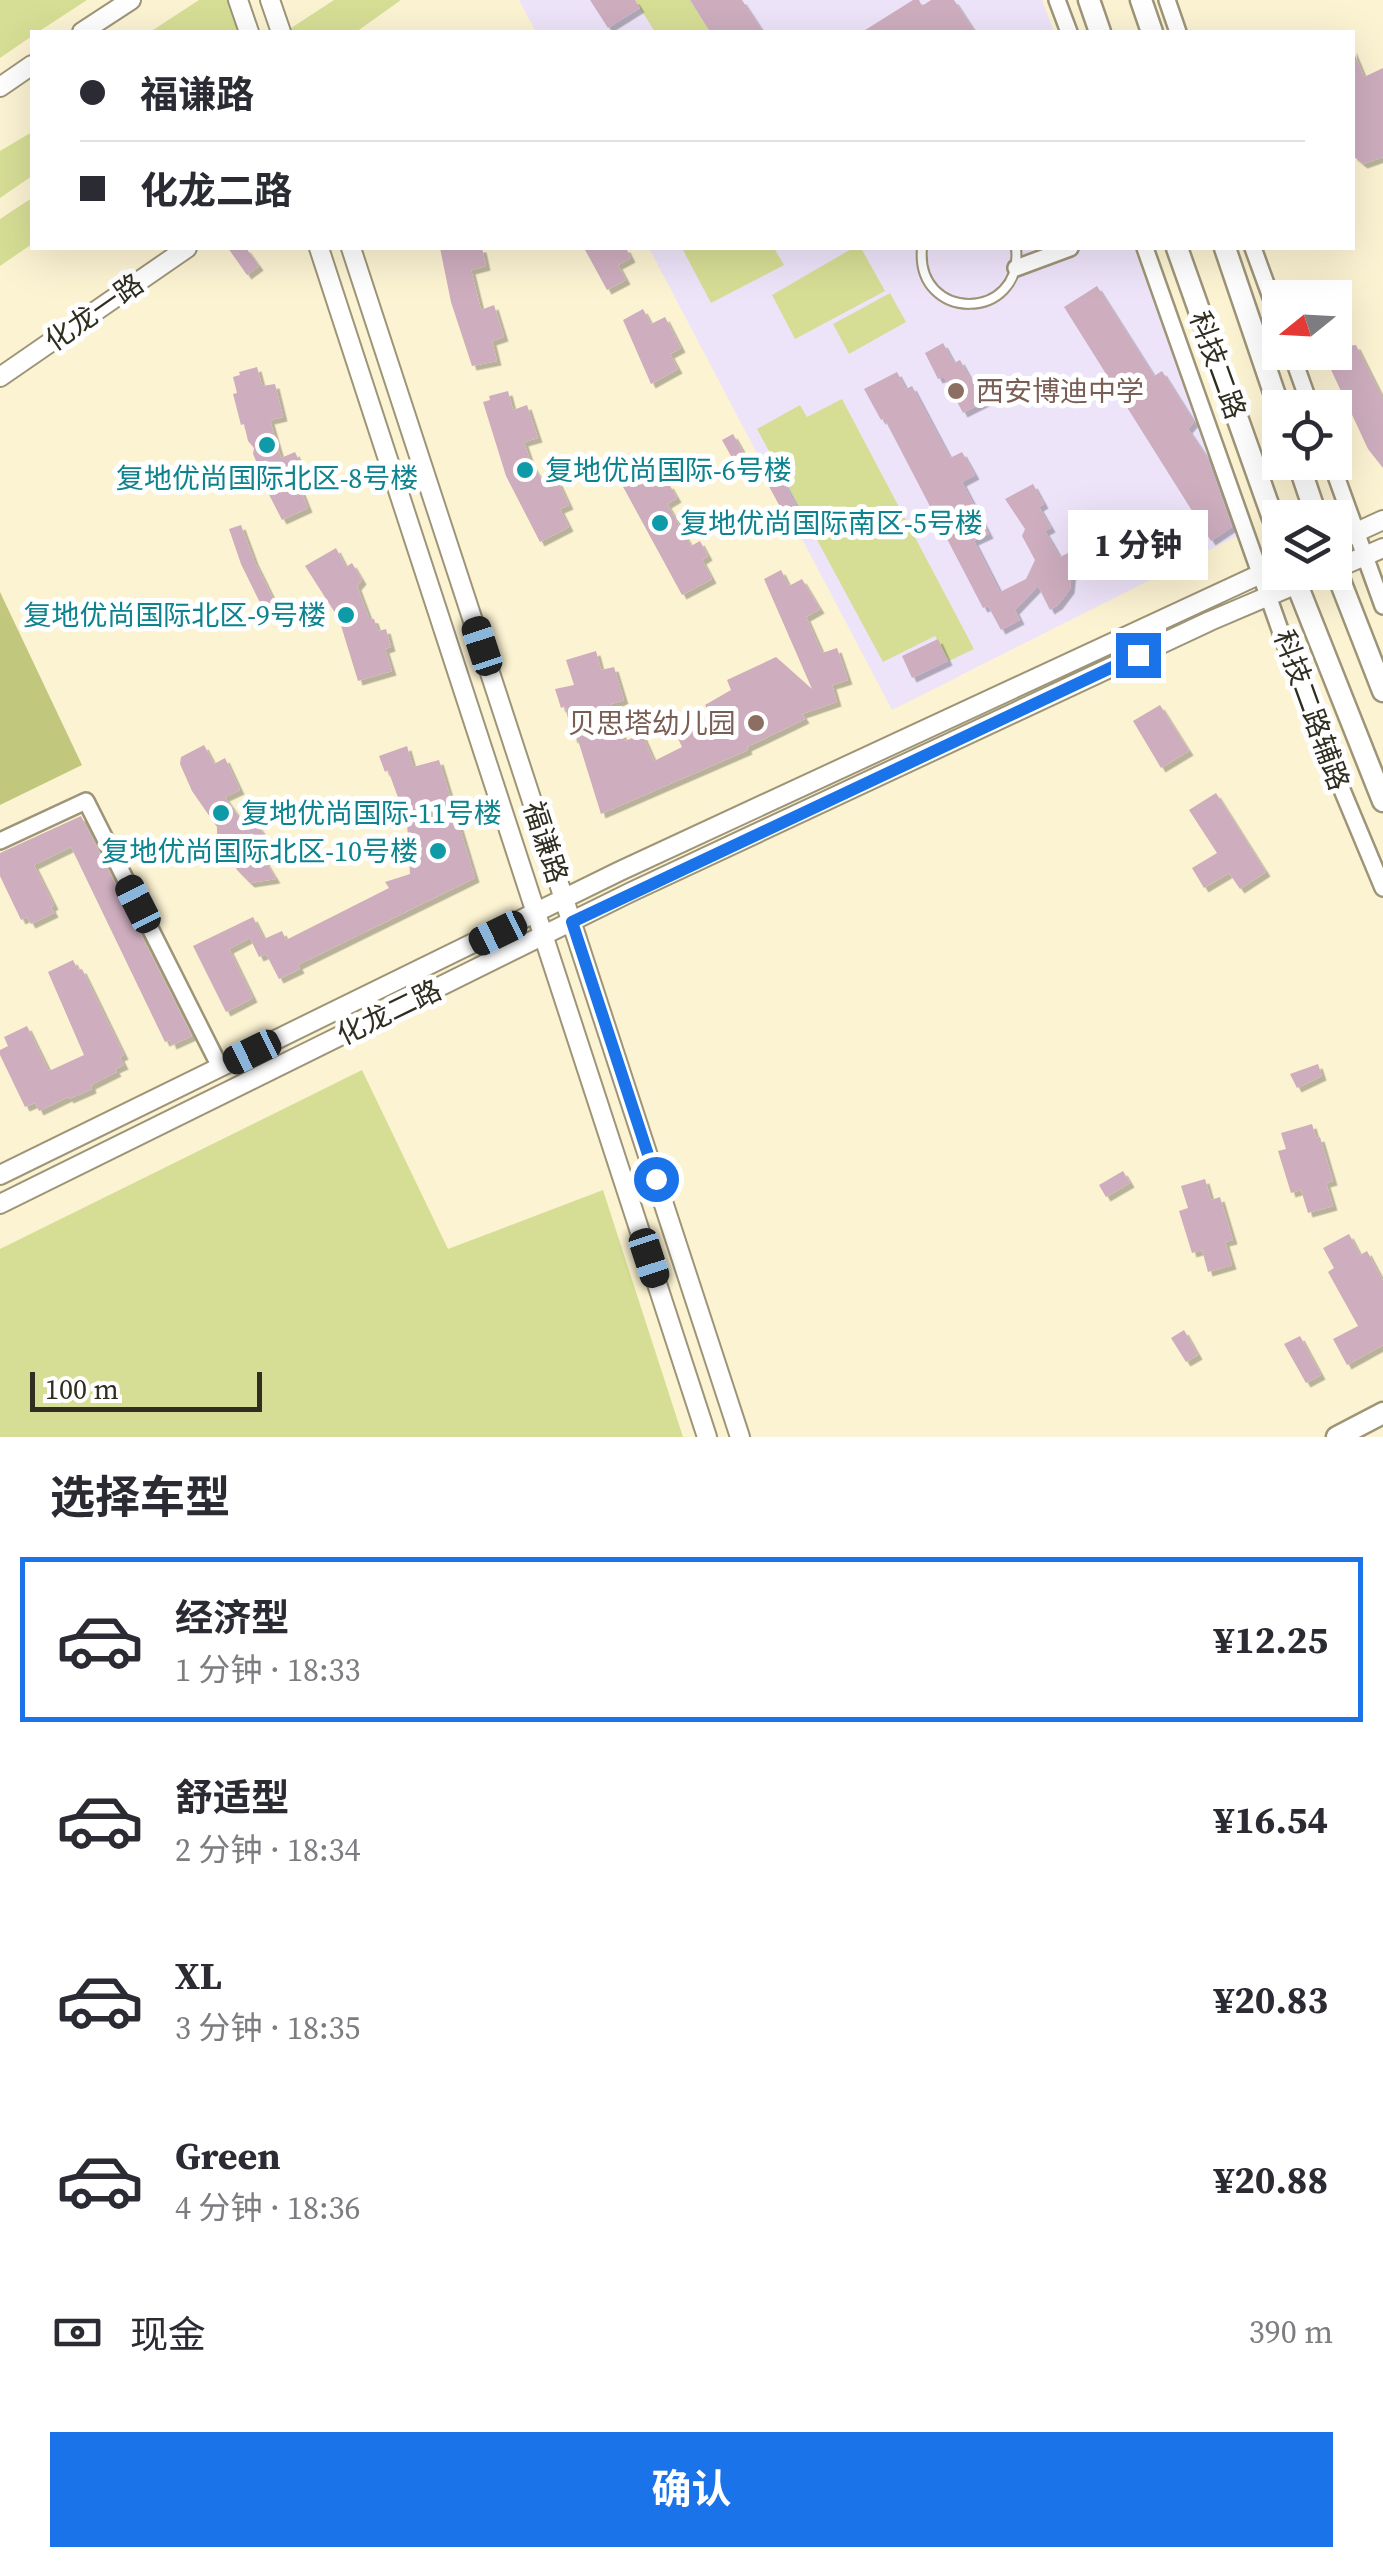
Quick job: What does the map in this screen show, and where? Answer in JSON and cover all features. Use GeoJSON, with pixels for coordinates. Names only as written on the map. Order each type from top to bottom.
{"type":"FeatureCollection","features":[{"type":"Feature","properties":{"kind":"main road"},"geometry":{"type":"LineString","coordinates":[[1088,0],[1099,30]]}},
{"type":"Feature","properties":{"kind":"main road"},"geometry":{"type":"LineString","coordinates":[[1141,0],[1151,30]]}},
{"type":"Feature","properties":{"kind":"main road","name":"科技二路"},"geometry":{"type":"LineString","coordinates":[[1177,250],[1266,500]]}},
{"type":"Feature","properties":{"kind":"main road","name":"科技二路"},"geometry":{"type":"LineString","coordinates":[[1226,250],[1273,390]]}},
{"type":"Feature","properties":{"kind":"main road"},"geometry":{"type":"LineString","coordinates":[[1299,590],[1383,801]]}},
{"type":"Feature","properties":{"kind":"main road"},"geometry":{"type":"LineString","coordinates":[[1344,590],[1383,691]]}},
{"type":"Feature","properties":{"kind":"main road"},"geometry":{"type":"LineString","coordinates":[[1337,1437],[1383,1413]]}},
{"type":"Feature","properties":{"kind":"street"},"geometry":{"type":"LineString","coordinates":[[85,30],[131,0]]}},
{"type":"Feature","properties":{"kind":"street"},"geometry":{"type":"LineString","coordinates":[[238,0],[248,30]]}},
{"type":"Feature","properties":{"kind":"street"},"geometry":{"type":"LineString","coordinates":[[270,0],[280,30]]}},
{"type":"Feature","properties":{"kind":"street"},"geometry":{"type":"LineString","coordinates":[[1057,0],[1068,30]]}},
{"type":"Feature","properties":{"kind":"street"},"geometry":{"type":"LineString","coordinates":[[1167,0],[1177,30]]}},
{"type":"Feature","properties":{"kind":"street"},"geometry":{"type":"LineString","coordinates":[[0,87],[30,66]]}},
{"type":"Feature","properties":{"kind":"street","name":"化龙一路"},"geometry":{"type":"LineString","coordinates":[[0,377],[184,250]]}},
{"type":"Feature","properties":{"kind":"street","name":"福谦路"},"geometry":{"type":"LineString","coordinates":[[320,250],[707,1437]]}},
{"type":"Feature","properties":{"kind":"street","name":"福谦路"},"geometry":{"type":"LineString","coordinates":[[352,250],[740,1437]]}},
{"type":"Feature","properties":{"kind":"street"},"geometry":{"type":"LineString","coordinates":[[1016,268],[1065,250]]}},
{"type":"Feature","properties":{"kind":"street","name":"科技二路辅路"},"geometry":{"type":"LineString","coordinates":[[1147,250],[1262,574]]}},
{"type":"Feature","properties":{"kind":"street"},"geometry":{"type":"LineString","coordinates":[[1254,250],[1265,280]]}},
{"type":"Feature","properties":{"kind":"street"},"geometry":{"type":"LineString","coordinates":[[1337,480],[1383,606]]}},
{"type":"Feature","properties":{"kind":"street"},"geometry":{"type":"LineString","coordinates":[[1352,534],[1383,520]]}},
{"type":"Feature","properties":{"kind":"street"},"geometry":{"type":"LineString","coordinates":[[1352,562],[1383,548]]}},
{"type":"Feature","properties":{"kind":"street","name":"化龙二路"},"geometry":{"type":"LineString","coordinates":[[0,1175],[620,870],[1262,574]]}},
{"type":"Feature","properties":{"kind":"street","name":"科技二路辅路"},"geometry":{"type":"LineString","coordinates":[[1268,590],[1307,706],[1383,888]]}},
{"type":"Feature","properties":{"kind":"street","name":"化龙二路"},"geometry":{"type":"LineString","coordinates":[[0,1204],[572,922],[1278,590]]}},
{"type":"Feature","properties":{"kind":"street"},"geometry":{"type":"LineString","coordinates":[[0,841],[86,801],[220,1067]]}},
{"type":"Feature","properties":{"kind":"lane"},"geometry":{"type":"LineString","coordinates":[[922,250],[924,274],[932,287],[957,304],[987,301],[1010,282],[1016,268],[1016,250]]}},
{"type":"Feature","properties":{"kind":"shaded area"},"geometry":{"type":"Polygon","coordinates":[[[519,0],[1042,0],[1053,30],[535,30],[519,0]]]}},
{"type":"Feature","properties":{"kind":"shaded area","name":"西安博迪中学"},"geometry":{"type":"Polygon","coordinates":[[[650,250],[1135,250],[1241,534],[892,710],[650,250]]]}},
{"type":"Feature","properties":{"kind":"green space"},"geometry":{"type":"Polygon","coordinates":[[[0,0],[87,0],[41,30],[30,30],[30,37],[0,58],[0,0]]]}},
{"type":"Feature","properties":{"kind":"green space"},"geometry":{"type":"Polygon","coordinates":[[[199,0],[234,0],[243,30],[153,30],[199,0]]]}},
{"type":"Feature","properties":{"kind":"green space"},"geometry":{"type":"Polygon","coordinates":[[[334,0],[401,0],[359,30],[288,30],[334,0]]]}},
{"type":"Feature","properties":{"kind":"green space"},"geometry":{"type":"Polygon","coordinates":[[[635,0],[690,0],[709,30],[654,30],[635,0]]]}},
{"type":"Feature","properties":{"kind":"green space"},"geometry":{"type":"Polygon","coordinates":[[[30,133],[30,177],[0,198],[0,151],[30,133]]]}},
{"type":"Feature","properties":{"kind":"green space"},"geometry":{"type":"Polygon","coordinates":[[[30,199],[30,245],[0,266],[0,219],[30,199]]]}},
{"type":"Feature","properties":{"kind":"green space"},"geometry":{"type":"Polygon","coordinates":[[[683,250],[775,250],[784,265],[711,303],[683,250]]]}},
{"type":"Feature","properties":{"kind":"green space"},"geometry":{"type":"Polygon","coordinates":[[[850,250],[862,250],[885,291],[795,339],[772,295],[850,250]]]}},
{"type":"Feature","properties":{"kind":"green space"},"geometry":{"type":"Polygon","coordinates":[[[890,293],[906,322],[849,354],[833,324],[890,293]]]}},
{"type":"Feature","properties":{"kind":"green space"},"geometry":{"type":"Polygon","coordinates":[[[842,399],[974,649],[949,661],[935,636],[883,662],[757,429],[800,405],[807,417],[842,399]]]}},
{"type":"Feature","properties":{"kind":"green space"},"geometry":{"type":"Polygon","coordinates":[[[0,592],[82,765],[0,805],[0,592]]]}},
{"type":"Feature","properties":{"kind":"green space"},"geometry":{"type":"Polygon","coordinates":[[[362,1070],[448,1249],[603,1190],[683,1437],[0,1437],[0,1249],[362,1070]]]}},
{"type":"Feature","properties":{"kind":"building"},"geometry":{"type":"Polygon","coordinates":[[[590,0],[635,0],[640,8],[608,28],[590,0]]]}},
{"type":"Feature","properties":{"kind":"building"},"geometry":{"type":"Polygon","coordinates":[[[690,0],[742,0],[762,30],[709,30],[690,0]]]}},
{"type":"Feature","properties":{"kind":"building"},"geometry":{"type":"Polygon","coordinates":[[[913,0],[919,0],[922,6],[931,0],[954,0],[974,30],[865,30],[913,0]]]}},
{"type":"Feature","properties":{"kind":"building"},"geometry":{"type":"Polygon","coordinates":[[[1355,55],[1364,77],[1383,68],[1383,157],[1363,164],[1355,158],[1355,55]]]}},
{"type":"Feature","properties":{"kind":"building"},"geometry":{"type":"Polygon","coordinates":[[[229,250],[247,250],[259,266],[247,275],[229,250]]]}},
{"type":"Feature","properties":{"kind":"building"},"geometry":{"type":"Polygon","coordinates":[[[440,250],[482,250],[486,266],[471,270],[481,310],[494,305],[504,337],[492,341],[497,361],[472,366],[451,302],[440,250]]]}},
{"type":"Feature","properties":{"kind":"building"},"geometry":{"type":"Polygon","coordinates":[[[585,250],[627,250],[631,258],[618,265],[626,280],[607,290],[585,250]]]}},
{"type":"Feature","properties":{"kind":"building"},"geometry":{"type":"Polygon","coordinates":[[[1097,286],[1154,376],[1162,371],[1194,422],[1188,429],[1208,459],[1232,527],[1211,541],[1064,307],[1097,286]]]}},
{"type":"Feature","properties":{"kind":"building"},"geometry":{"type":"Polygon","coordinates":[[[643,309],[651,324],[665,317],[681,348],[670,354],[678,369],[651,384],[623,320],[643,309]]]}},
{"type":"Feature","properties":{"kind":"building"},"geometry":{"type":"Polygon","coordinates":[[[943,343],[954,363],[960,360],[971,380],[977,377],[989,400],[963,413],[944,377],[938,379],[925,353],[943,343]]]}},
{"type":"Feature","properties":{"kind":"building"},"geometry":{"type":"Polygon","coordinates":[[[1352,345],[1356,345],[1383,399],[1383,468],[1368,449],[1352,415],[1352,390],[1340,390],[1331,370],[1352,370],[1352,345]]]}},
{"type":"Feature","properties":{"kind":"building","name":"复地优尚国际北区-8号楼"},"geometry":{"type":"Polygon","coordinates":[[[257,367],[262,386],[275,384],[283,417],[270,420],[281,458],[295,452],[310,484],[300,488],[308,508],[282,520],[257,471],[260,470],[254,448],[244,424],[241,425],[233,394],[237,393],[233,377],[257,367]]]}},
{"type":"Feature","properties":{"kind":"building"},"geometry":{"type":"Polygon","coordinates":[[[897,372],[906,389],[912,386],[950,458],[962,452],[975,475],[962,482],[989,534],[974,541],[1000,592],[1026,579],[1035,560],[1022,536],[1025,529],[1005,499],[1033,484],[1044,504],[1039,507],[1051,528],[1045,531],[1060,557],[1068,553],[1073,563],[1070,589],[1058,605],[1050,610],[1038,586],[1015,610],[1020,620],[1001,630],[988,606],[983,608],[884,418],[881,420],[864,389],[897,372]]]}},
{"type":"Feature","properties":{"kind":"building","name":"复地优尚国际-6号楼"},"geometry":{"type":"Polygon","coordinates":[[[508,391],[513,410],[527,405],[538,438],[524,442],[531,463],[541,479],[554,473],[569,505],[560,509],[569,527],[540,542],[506,476],[483,402],[490,400],[489,396],[508,391]]]}},
{"type":"Feature","properties":{"kind":"building"},"geometry":{"type":"Polygon","coordinates":[[[733,434],[747,459],[736,465],[722,440],[733,434]]]}},
{"type":"Feature","properties":{"kind":"building"},"geometry":{"type":"Polygon","coordinates":[[[772,461],[804,520],[791,527],[759,468],[772,461]]]}},
{"type":"Feature","properties":{"kind":"building","name":"复地优尚国际南区-5号楼"},"geometry":{"type":"Polygon","coordinates":[[[652,466],[664,487],[669,484],[677,498],[667,504],[691,546],[700,541],[708,556],[702,560],[712,579],[682,595],[621,483],[652,466]]]}},
{"type":"Feature","properties":{"kind":"building"},"geometry":{"type":"Polygon","coordinates":[[[241,525],[280,613],[268,619],[229,529],[241,525]]]}},
{"type":"Feature","properties":{"kind":"building","name":"复地优尚国际北区-9号楼"},"geometry":{"type":"Polygon","coordinates":[[[336,548],[346,567],[352,563],[362,580],[357,586],[369,618],[374,619],[378,631],[386,629],[391,647],[385,649],[392,671],[358,681],[339,619],[305,566],[336,548]]]}},
{"type":"Feature","properties":{"kind":"building"},"geometry":{"type":"Polygon","coordinates":[[[781,570],[789,586],[802,579],[820,609],[806,617],[822,653],[837,648],[848,680],[832,685],[837,702],[802,714],[805,719],[747,747],[748,750],[601,814],[577,737],[573,739],[565,706],[561,708],[555,689],[574,685],[566,660],[596,651],[601,670],[614,667],[624,700],[611,704],[618,725],[625,741],[642,734],[654,761],[682,747],[676,734],[685,730],[683,726],[710,714],[705,705],[731,690],[727,680],[776,657],[812,689],[764,579],[781,570]]]}},
{"type":"Feature","properties":{"kind":"building"},"geometry":{"type":"Polygon","coordinates":[[[938,639],[948,661],[912,678],[902,656],[938,639]]]}},
{"type":"Feature","properties":{"kind":"building"},"geometry":{"type":"Polygon","coordinates":[[[1160,705],[1189,751],[1161,768],[1133,721],[1160,705]]]}},
{"type":"Feature","properties":{"kind":"building","name":"复地优尚国际-11号楼"},"geometry":{"type":"Polygon","coordinates":[[[204,745],[214,764],[225,758],[240,790],[225,797],[248,830],[257,824],[277,854],[265,861],[276,879],[250,883],[237,870],[217,827],[192,791],[180,764],[181,757],[204,745]]]}},
{"type":"Feature","properties":{"kind":"building"},"geometry":{"type":"Polygon","coordinates":[[[407,746],[413,767],[439,760],[475,878],[298,965],[300,969],[279,979],[266,954],[259,957],[250,938],[229,949],[253,998],[226,1012],[193,946],[253,917],[264,939],[282,931],[286,940],[389,888],[385,882],[410,874],[407,822],[379,756],[407,746]]]}},
{"type":"Feature","properties":{"kind":"building"},"geometry":{"type":"Polygon","coordinates":[[[1216,793],[1266,872],[1240,889],[1229,873],[1204,888],[1192,868],[1217,853],[1189,810],[1216,793]]]}},
{"type":"Feature","properties":{"kind":"building"},"geometry":{"type":"Polygon","coordinates":[[[81,816],[192,1036],[172,1045],[170,1040],[165,1042],[71,847],[34,865],[54,905],[54,913],[31,924],[27,917],[21,920],[0,876],[0,853],[81,816]]]}},
{"type":"Feature","properties":{"kind":"building"},"geometry":{"type":"Polygon","coordinates":[[[73,960],[78,970],[82,969],[124,1055],[120,1057],[124,1065],[91,1085],[92,1089],[39,1111],[35,1103],[25,1107],[0,1050],[8,1046],[4,1037],[27,1026],[49,1071],[84,1055],[48,972],[73,960]]]}},
{"type":"Feature","properties":{"kind":"building"},"geometry":{"type":"Polygon","coordinates":[[[1318,1064],[1322,1076],[1297,1088],[1290,1074],[1318,1064]]]}},
{"type":"Feature","properties":{"kind":"building"},"geometry":{"type":"Polygon","coordinates":[[[1312,1124],[1316,1138],[1320,1137],[1333,1181],[1326,1183],[1333,1206],[1308,1213],[1301,1190],[1291,1193],[1278,1151],[1286,1149],[1281,1133],[1312,1124]]]}},
{"type":"Feature","properties":{"kind":"building"},"geometry":{"type":"Polygon","coordinates":[[[1123,1171],[1130,1183],[1106,1197],[1099,1185],[1123,1171]]]}},
{"type":"Feature","properties":{"kind":"building"},"geometry":{"type":"Polygon","coordinates":[[[1205,1179],[1211,1200],[1220,1197],[1233,1240],[1225,1242],[1232,1265],[1208,1272],[1202,1250],[1192,1253],[1179,1211],[1188,1208],[1181,1186],[1205,1179]]]}},
{"type":"Feature","properties":{"kind":"building"},"geometry":{"type":"Polygon","coordinates":[[[1349,1234],[1360,1255],[1367,1251],[1383,1281],[1383,1345],[1347,1365],[1333,1339],[1358,1326],[1328,1272],[1334,1268],[1323,1248],[1349,1234]]]}},
{"type":"Feature","properties":{"kind":"building"},"geometry":{"type":"Polygon","coordinates":[[[1184,1330],[1198,1355],[1186,1362],[1171,1338],[1184,1330]]]}},
{"type":"Feature","properties":{"kind":"building"},"geometry":{"type":"Polygon","coordinates":[[[1300,1336],[1321,1375],[1306,1383],[1284,1344],[1300,1336]]]}},
{"type":"Feature","properties":{"kind":"place","name":"西安博迪中学"},"geometry":{"type":"Point","coordinates":[956,391]}},
{"type":"Feature","properties":{"kind":"place","name":"复地优尚国际北区-8号楼"},"geometry":{"type":"Point","coordinates":[267,445]}},
{"type":"Feature","properties":{"kind":"place","name":"复地优尚国际-6号楼"},"geometry":{"type":"Point","coordinates":[525,470]}},
{"type":"Feature","properties":{"kind":"place","name":"复地优尚国际南区-5号楼"},"geometry":{"type":"Point","coordinates":[660,523]}},
{"type":"Feature","properties":{"kind":"place","name":"复地优尚国际北区-9号楼"},"geometry":{"type":"Point","coordinates":[346,615]}},
{"type":"Feature","properties":{"kind":"place","name":"贝思塔幼儿园"},"geometry":{"type":"Point","coordinates":[756,723]}},
{"type":"Feature","properties":{"kind":"place","name":"复地优尚国际-11号楼"},"geometry":{"type":"Point","coordinates":[221,813]}},
{"type":"Feature","properties":{"kind":"place","name":"复地优尚国际北区-10号楼"},"geometry":{"type":"Point","coordinates":[438,851]}},
{"type":"Feature","properties":{"kind":"route"},"geometry":{"type":"LineString","coordinates":[[656,1179],[572,922],[1138,655]]}}]}
